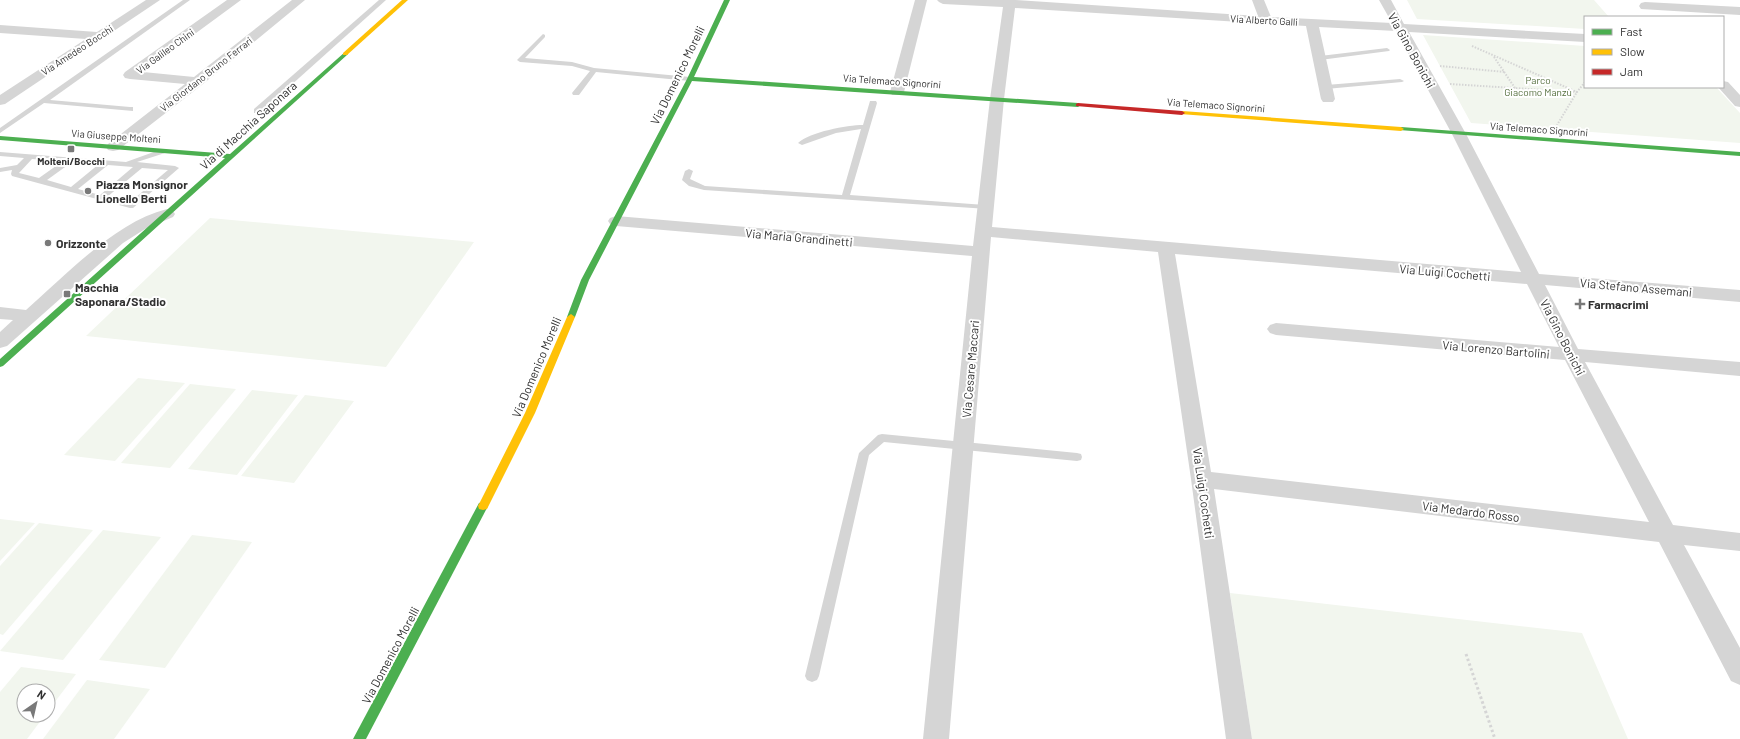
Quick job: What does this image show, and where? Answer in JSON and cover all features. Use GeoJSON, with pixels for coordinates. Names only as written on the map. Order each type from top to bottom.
{"type":"FeatureCollection","features":[{"type":"Feature","properties":{"kind":"street","name":"Via Amedeo Bocchi"},"geometry":{"type":"LineString","coordinates":[[0,101],[154,0]]}},
{"type":"Feature","properties":{"kind":"street","name":"Via Galileo Chini"},"geometry":{"type":"LineString","coordinates":[[198,81],[130,76],[177,38],[235,0]]}},
{"type":"Feature","properties":{"kind":"street","name":"Via Giordano Bruno Ferrari"},"geometry":{"type":"LineString","coordinates":[[113,147],[299,0]]}},
{"type":"Feature","properties":{"kind":"street","name":"Via di Macchia Saponara"},"geometry":{"type":"LineString","coordinates":[[0,364],[167,214],[202,172],[231,156],[372,19],[405,0]]}},
{"type":"Feature","properties":{"kind":"street","name":"Via Domenico Morelli"},"geometry":{"type":"LineString","coordinates":[[359,739],[510,455],[552,368],[585,280],[690,79],[727,0]]}},
{"type":"Feature","properties":{"kind":"street"},"geometry":{"type":"LineString","coordinates":[[897,92],[921,0]]}},
{"type":"Feature","properties":{"kind":"street","name":"Via Alberto Galli"},"geometry":{"type":"LineString","coordinates":[[943,0],[1010,2],[1312,23],[1584,38]]}},
{"type":"Feature","properties":{"kind":"street"},"geometry":{"type":"LineString","coordinates":[[1258,0],[1266,20]]}},
{"type":"Feature","properties":{"kind":"street","name":"Via Gino Bonichi"},"geometry":{"type":"LineString","coordinates":[[1385,0],[1459,134],[1572,356],[1740,673]]}},
{"type":"Feature","properties":{"kind":"street","name":"Via Cesare Maccari"},"geometry":{"type":"LineString","coordinates":[[936,739],[985,207],[1010,2]]}},
{"type":"Feature","properties":{"kind":"street"},"geometry":{"type":"LineString","coordinates":[[1642,3],[1740,11]]}},
{"type":"Feature","properties":{"kind":"street"},"geometry":{"type":"LineString","coordinates":[[1642,3],[1655,16]]}},
{"type":"Feature","properties":{"kind":"street"},"geometry":{"type":"LineString","coordinates":[[1312,23],[1327,93]]}},
{"type":"Feature","properties":{"kind":"street"},"geometry":{"type":"LineString","coordinates":[[0,29],[99,36]]}},
{"type":"Feature","properties":{"kind":"street","name":"Via Telemaco Signorini"},"geometry":{"type":"LineString","coordinates":[[690,79],[997,99],[1740,154]]}},
{"type":"Feature","properties":{"kind":"street"},"geometry":{"type":"LineString","coordinates":[[1724,86],[1740,103]]}},
{"type":"Feature","properties":{"kind":"street","name":"Via Giuseppe Molteni"},"geometry":{"type":"LineString","coordinates":[[1,136],[113,147],[231,156]]}},
{"type":"Feature","properties":{"kind":"street"},"geometry":{"type":"LineString","coordinates":[[186,153],[202,172]]}},
{"type":"Feature","properties":{"kind":"street"},"geometry":{"type":"LineString","coordinates":[[0,342],[117,239],[139,226],[167,214]]}},
{"type":"Feature","properties":{"kind":"street","name":"Via Maria Grandinetti"},"geometry":{"type":"LineString","coordinates":[[616,221],[981,252]]}},
{"type":"Feature","properties":{"kind":"street","name":"Via Luigi Cochetti"},"geometry":{"type":"LineString","coordinates":[[983,230],[1166,248],[1533,279]]}},
{"type":"Feature","properties":{"kind":"street","name":"Via Luigi Cochetti"},"geometry":{"type":"LineString","coordinates":[[1166,248],[1202,479],[1239,739]]}},
{"type":"Feature","properties":{"kind":"street","name":"Via Stefano Assemani"},"geometry":{"type":"LineString","coordinates":[[1533,279],[1740,296]]}},
{"type":"Feature","properties":{"kind":"street"},"geometry":{"type":"LineString","coordinates":[[0,313],[29,316]]}},
{"type":"Feature","properties":{"kind":"street","name":"Via Lorenzo Bartolini"},"geometry":{"type":"LineString","coordinates":[[1276,329],[1572,356],[1740,369]]}},
{"type":"Feature","properties":{"kind":"street","name":"Via Medardo Rosso"},"geometry":{"type":"LineString","coordinates":[[1202,479],[1740,542]]}},
{"type":"Feature","properties":{"kind":"lane"},"geometry":{"type":"LineString","coordinates":[[30,156],[15,174],[130,206],[174,168],[71,159],[30,156],[0,154],[1,136],[42,101],[138,36],[187,0]]}},
{"type":"Feature","properties":{"kind":"lane"},"geometry":{"type":"LineString","coordinates":[[257,111],[372,19],[383,0]]}},
{"type":"Feature","properties":{"kind":"lane"},"geometry":{"type":"LineString","coordinates":[[543,36],[520,60],[572,64],[594,70],[690,79]]}},
{"type":"Feature","properties":{"kind":"lane"},"geometry":{"type":"LineString","coordinates":[[1320,58],[1387,50]]}},
{"type":"Feature","properties":{"kind":"lane"},"geometry":{"type":"LineString","coordinates":[[576,93],[594,70]]}},
{"type":"Feature","properties":{"kind":"lane"},"geometry":{"type":"LineString","coordinates":[[1327,93],[1400,81]]}},
{"type":"Feature","properties":{"kind":"lane"},"geometry":{"type":"LineString","coordinates":[[42,101],[130,109]]}},
{"type":"Feature","properties":{"kind":"lane"},"geometry":{"type":"LineString","coordinates":[[845,197],[873,103]]}},
{"type":"Feature","properties":{"kind":"lane"},"geometry":{"type":"LineString","coordinates":[[802,143],[833,130],[855,126],[866,127]]}},
{"type":"Feature","properties":{"kind":"lane"},"geometry":{"type":"LineString","coordinates":[[126,164],[162,151]]}},
{"type":"Feature","properties":{"kind":"lane"},"geometry":{"type":"LineString","coordinates":[[41,181],[71,159]]}},
{"type":"Feature","properties":{"kind":"lane"},"geometry":{"type":"LineString","coordinates":[[72,190],[106,162]]}},
{"type":"Feature","properties":{"kind":"lane"},"geometry":{"type":"LineString","coordinates":[[101,198],[140,165]]}},
{"type":"Feature","properties":{"kind":"lane"},"geometry":{"type":"LineString","coordinates":[[0,170],[19,168]]}},
{"type":"Feature","properties":{"kind":"lane"},"geometry":{"type":"LineString","coordinates":[[689,171],[686,180],[692,184],[704,188],[985,207]]}},
{"type":"Feature","properties":{"kind":"lane"},"geometry":{"type":"LineString","coordinates":[[812,676],[864,453],[882,438],[1077,457]]}},
{"type":"Feature","properties":{"kind":"path"},"geometry":{"type":"LineString","coordinates":[[1467,45],[1577,92]]}},
{"type":"Feature","properties":{"kind":"path"},"geometry":{"type":"LineString","coordinates":[[1494,56],[1515,88]]}},
{"type":"Feature","properties":{"kind":"path"},"geometry":{"type":"LineString","coordinates":[[1440,66],[1505,72]]}},
{"type":"Feature","properties":{"kind":"path"},"geometry":{"type":"LineString","coordinates":[[1555,129],[1577,92],[1584,83]]}},
{"type":"Feature","properties":{"kind":"path"},"geometry":{"type":"LineString","coordinates":[[1449,84],[1577,92]]}},
{"type":"Feature","properties":{"kind":"path"},"geometry":{"type":"LineString","coordinates":[[1466,654],[1495,739]]}},
{"type":"Feature","properties":{"kind":"green space"},"geometry":{"type":"Polygon","coordinates":[[[1407,0],[1594,0],[1608,16],[1584,16],[1584,29],[1417,19],[1407,0]]]}},
{"type":"Feature","properties":{"kind":"green space","name":"Parco Giacomo Manzù"},"geometry":{"type":"Polygon","coordinates":[[[1423,35],[1584,46],[1584,88],[1717,88],[1740,113],[1740,143],[1471,123],[1423,35]]]}},
{"type":"Feature","properties":{"kind":"green space"},"geometry":{"type":"Polygon","coordinates":[[[210,218],[474,242],[386,367],[86,336],[210,218]]]}},
{"type":"Feature","properties":{"kind":"green space"},"geometry":{"type":"Polygon","coordinates":[[[138,378],[185,383],[115,461],[64,455],[138,378]]]}},
{"type":"Feature","properties":{"kind":"green space"},"geometry":{"type":"Polygon","coordinates":[[[190,384],[236,389],[170,468],[121,463],[190,384]]]}},
{"type":"Feature","properties":{"kind":"green space"},"geometry":{"type":"Polygon","coordinates":[[[252,390],[298,395],[237,475],[188,469],[252,390]]]}},
{"type":"Feature","properties":{"kind":"green space"},"geometry":{"type":"Polygon","coordinates":[[[305,395],[354,401],[294,483],[241,476],[305,395]]]}},
{"type":"Feature","properties":{"kind":"green space"},"geometry":{"type":"Polygon","coordinates":[[[0,519],[35,523],[0,561],[0,519]]]}},
{"type":"Feature","properties":{"kind":"green space"},"geometry":{"type":"Polygon","coordinates":[[[39,523],[93,530],[3,635],[0,634],[0,566],[39,523]]]}},
{"type":"Feature","properties":{"kind":"green space"},"geometry":{"type":"Polygon","coordinates":[[[103,530],[161,537],[63,660],[0,651],[103,530]]]}},
{"type":"Feature","properties":{"kind":"green space"},"geometry":{"type":"Polygon","coordinates":[[[192,535],[252,542],[165,668],[99,660],[192,535]]]}},
{"type":"Feature","properties":{"kind":"green space"},"geometry":{"type":"Polygon","coordinates":[[[1230,593],[1582,633],[1628,739],[1252,739],[1230,593]]]}},
{"type":"Feature","properties":{"kind":"green space"},"geometry":{"type":"Polygon","coordinates":[[[21,667],[76,674],[56,700],[56,683],[16,683],[16,723],[39,723],[27,739],[0,739],[0,692],[21,667]]]}},
{"type":"Feature","properties":{"kind":"green space"},"geometry":{"type":"Polygon","coordinates":[[[87,680],[150,689],[114,739],[43,739],[87,680]]]}},
{"type":"Feature","properties":{"kind":"traffic: fast"},"geometry":{"type":"LineString","coordinates":[[571,317],[585,280],[690,79],[727,0]]}},
{"type":"Feature","properties":{"kind":"traffic: fast"},"geometry":{"type":"LineString","coordinates":[[0,364],[345,54]]}},
{"type":"Feature","properties":{"kind":"traffic: fast"},"geometry":{"type":"LineString","coordinates":[[690,79],[1078,105]]}},
{"type":"Feature","properties":{"kind":"traffic: fast"},"geometry":{"type":"LineString","coordinates":[[1401,129],[1740,154]]}},
{"type":"Feature","properties":{"kind":"traffic: fast"},"geometry":{"type":"LineString","coordinates":[[0,138],[231,156]]}},
{"type":"Feature","properties":{"kind":"traffic: fast"},"geometry":{"type":"LineString","coordinates":[[359,739],[483,506]]}},
{"type":"Feature","properties":{"kind":"traffic: slow"},"geometry":{"type":"LineString","coordinates":[[345,54],[405,0]]}},
{"type":"Feature","properties":{"kind":"traffic: slow"},"geometry":{"type":"LineString","coordinates":[[1182,113],[1401,129]]}},
{"type":"Feature","properties":{"kind":"traffic: slow"},"geometry":{"type":"LineString","coordinates":[[483,506],[530,413],[571,317]]}},
{"type":"Feature","properties":{"kind":"traffic: jam"},"geometry":{"type":"LineString","coordinates":[[1078,105],[1182,113]]}},
{"type":"Feature","properties":{"kind":"place","name":"Molteni/Bocchi"},"geometry":{"type":"Point","coordinates":[71,149]}},
{"type":"Feature","properties":{"kind":"place","name":"Piazza Monsignor Lionello Berti"},"geometry":{"type":"Point","coordinates":[88,191]}},
{"type":"Feature","properties":{"kind":"place","name":"Orizzonte"},"geometry":{"type":"Point","coordinates":[48,243]}},
{"type":"Feature","properties":{"kind":"place","name":"Macchia Saponara/Stadio"},"geometry":{"type":"Point","coordinates":[67,294]}},
{"type":"Feature","properties":{"kind":"place","name":"Farmacrimi"},"geometry":{"type":"Point","coordinates":[1580,304]}}]}
